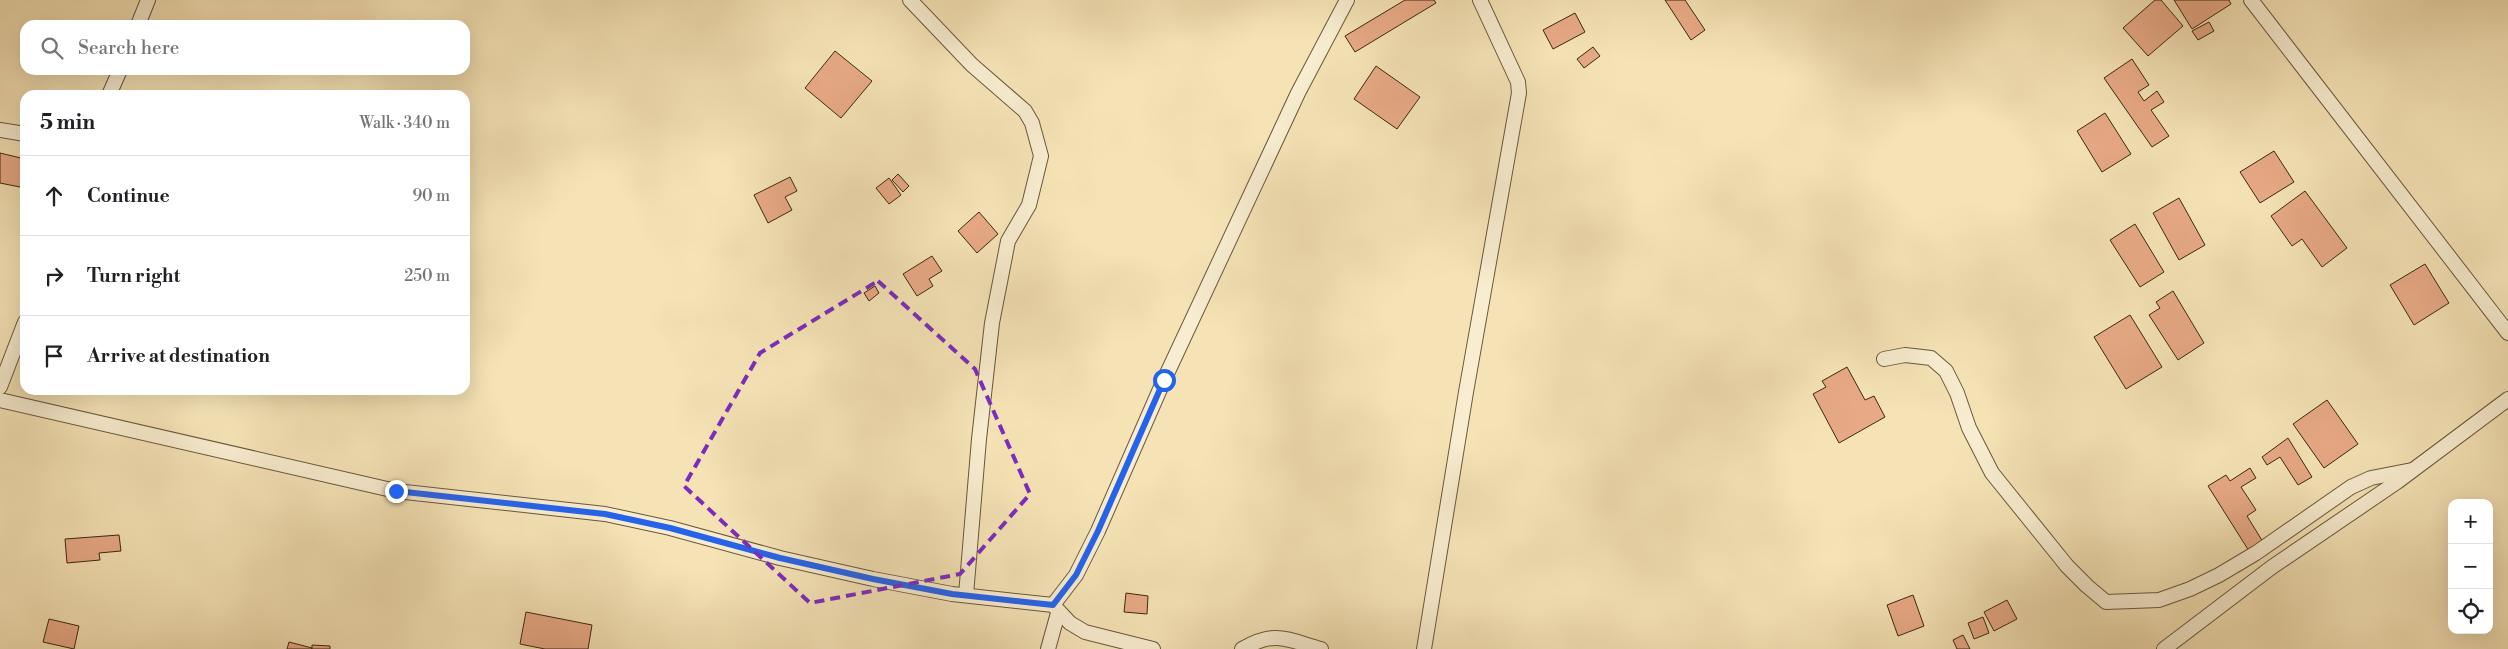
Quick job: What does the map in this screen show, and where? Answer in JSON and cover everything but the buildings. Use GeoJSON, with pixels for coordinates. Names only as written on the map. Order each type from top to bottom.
{"type":"FeatureCollection","features":[{"type":"Feature","properties":{"kind":"street"},"geometry":{"type":"LineString","coordinates":[[140,20],[148,0]]}},
{"type":"Feature","properties":{"kind":"street"},"geometry":{"type":"LineString","coordinates":[[910,0],[972,66],[1025,111],[1032,122],[1042,156],[1029,205],[1008,241],[992,323],[979,439],[966,595]]}},
{"type":"Feature","properties":{"kind":"street"},"geometry":{"type":"LineString","coordinates":[[1048,649],[1056,609],[1098,531],[1168,371],[1298,93],[1347,0]]}},
{"type":"Feature","properties":{"kind":"street"},"geometry":{"type":"LineString","coordinates":[[1424,649],[1466,392],[1519,93],[1518,82],[1480,0]]}},
{"type":"Feature","properties":{"kind":"street"},"geometry":{"type":"LineString","coordinates":[[2251,0],[2508,333]]}},
{"type":"Feature","properties":{"kind":"street"},"geometry":{"type":"LineString","coordinates":[[111,90],[118,75]]}},
{"type":"Feature","properties":{"kind":"street"},"geometry":{"type":"LineString","coordinates":[[0,130],[20,133]]}},
{"type":"Feature","properties":{"kind":"street"},"geometry":{"type":"LineString","coordinates":[[0,388],[20,335]]}},
{"type":"Feature","properties":{"kind":"street"},"geometry":{"type":"LineString","coordinates":[[1884,359],[1905,356],[1931,358],[1946,372],[1957,393],[1969,428],[1992,473],[2067,566],[2106,602],[2159,600],[2190,589],[2219,575],[2256,553],[2351,487],[2371,478],[2412,470]]}},
{"type":"Feature","properties":{"kind":"street"},"geometry":{"type":"LineString","coordinates":[[2164,649],[2272,567],[2412,470],[2508,399]]}},
{"type":"Feature","properties":{"kind":"street"},"geometry":{"type":"LineString","coordinates":[[0,400],[396,491],[605,514],[670,528],[780,558],[873,579],[1056,609],[1085,632],[1153,649]]}},
{"type":"Feature","properties":{"kind":"street"},"geometry":{"type":"LineString","coordinates":[[1242,649],[1258,640],[1277,637],[1321,649]]}},
{"type":"Feature","properties":{"kind":"highlighted area"},"geometry":{"type":"Polygon","coordinates":[[[878,281],[975,369],[1030,494],[960,574],[810,603],[684,486],[760,353],[878,281]]]}},
{"type":"Feature","properties":{"kind":"route"},"geometry":{"type":"LineString","coordinates":[[396,491],[605,514],[670,528],[780,558],[873,579],[952,594],[1006,598],[1053,605],[1076,575],[1098,531],[1164,380]]}}]}
